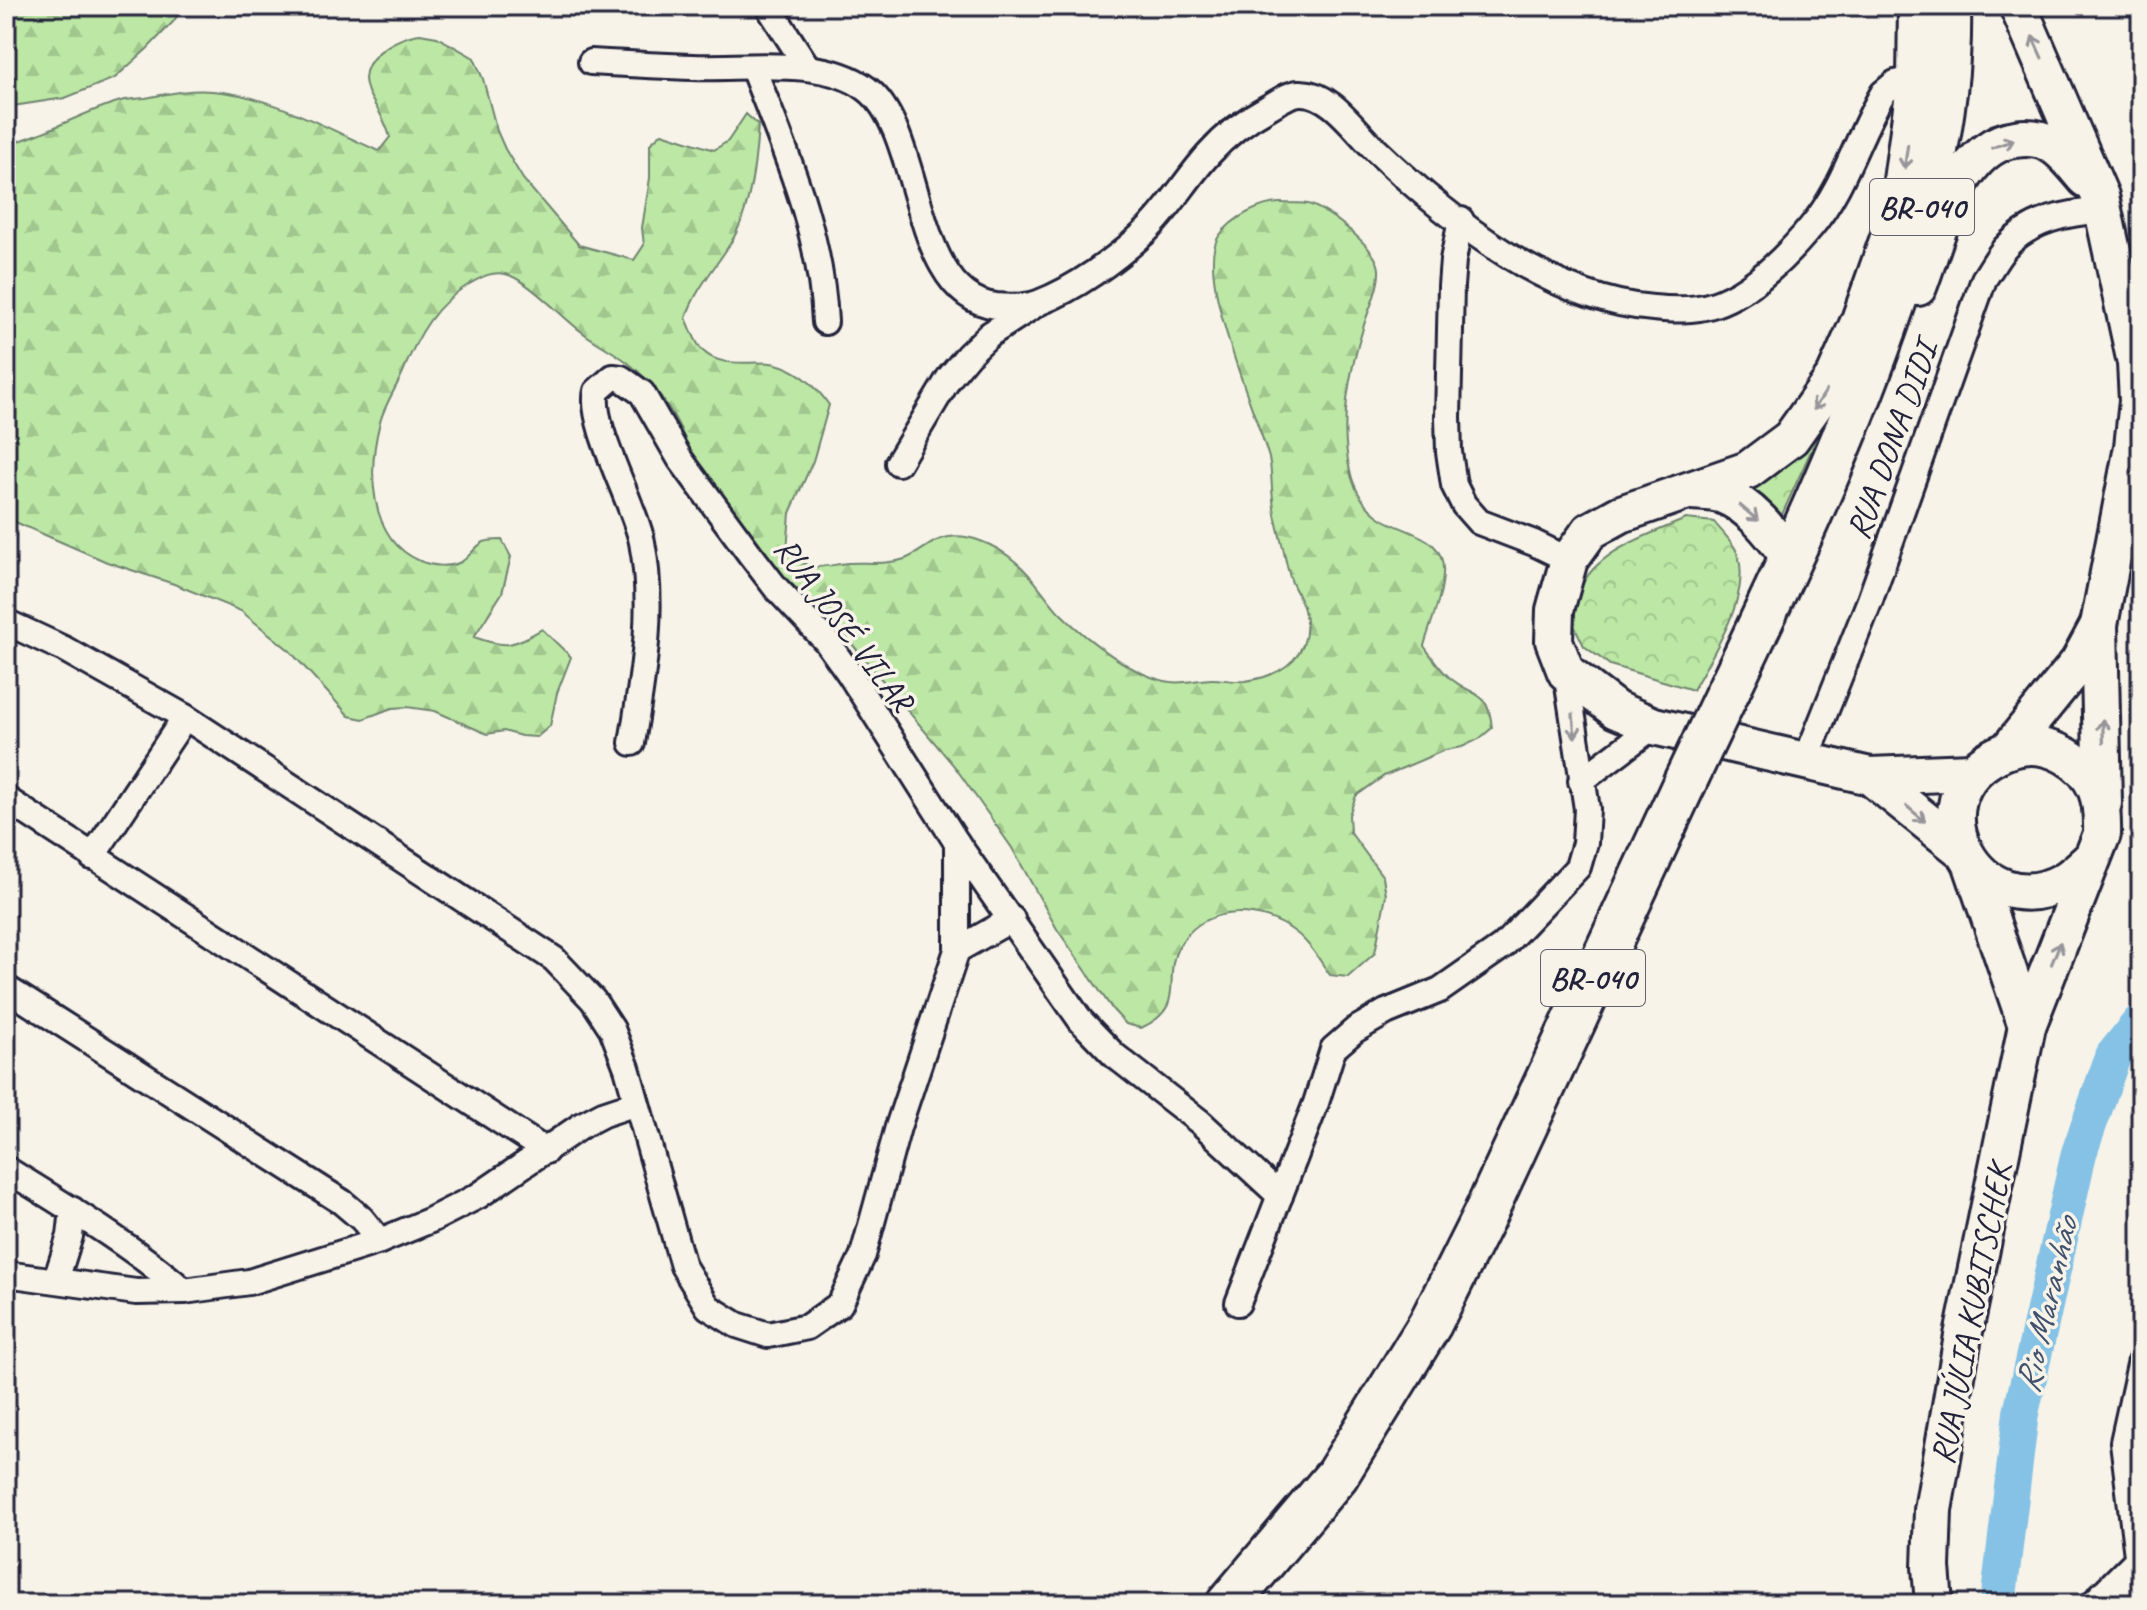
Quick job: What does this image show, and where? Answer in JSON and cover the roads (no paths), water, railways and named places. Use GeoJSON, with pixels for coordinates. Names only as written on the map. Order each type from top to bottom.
{"type":"FeatureCollection","features":[{"type":"Feature","properties":{"kind":"highway","name":"BR-040"},"geometry":{"type":"LineString","coordinates":[[1228,1604],[1337,1475],[1430,1324],[1488,1207],[1791,559],[1859,401],[1907,266],[1928,183],[1948,72],[1949,6]]}},
{"type":"Feature","properties":{"kind":"main road"},"geometry":{"type":"LineString","coordinates":[[1917,6],[1916,79],[1900,195],[1890,235],[1860,320],[1835,376],[1791,438],[1748,470],[1658,500],[1590,531],[1569,560],[1555,610],[1554,641],[1566,672],[1616,710],[1654,726],[1870,776],[1972,772],[2009,749],[2079,662],[2099,625]]}},
{"type":"Feature","properties":{"kind":"main road"},"geometry":{"type":"LineString","coordinates":[[1870,776],[1968,858],[1987,879],[2006,888],[2025,892],[2063,882],[2092,858],[2102,834],[2099,625],[2133,447],[2138,401],[2136,363],[2102,203],[2018,6]]}},
{"type":"Feature","properties":{"kind":"main road"},"geometry":{"type":"LineString","coordinates":[[1859,401],[1904,326],[1949,203],[1967,170],[1984,152],[2006,140],[2030,137],[2051,144],[2072,163],[2102,203]]}},
{"type":"Feature","properties":{"kind":"main road"},"geometry":{"type":"LineString","coordinates":[[1692,491],[1720,494],[1735,501],[1774,536],[1791,559]]}},
{"type":"Feature","properties":{"kind":"main road"},"geometry":{"type":"LineString","coordinates":[[2009,749],[2039,746],[2069,758],[2085,771],[2097,788],[2103,809]]}},
{"type":"Feature","properties":{"kind":"main road"},"geometry":{"type":"LineString","coordinates":[[1972,772],[1957,802],[1957,835],[1968,858],[2027,1026]]}},
{"type":"Feature","properties":{"kind":"main road","name":"RUA JÚLIA KUBITSCHEK"},"geometry":{"type":"LineString","coordinates":[[1934,1604],[1931,1567],[1933,1510],[1963,1336],[2027,1026],[2092,858]]}},
{"type":"Feature","properties":{"kind":"street"},"geometry":{"type":"LineString","coordinates":[[768,6],[808,68]]}},
{"type":"Feature","properties":{"kind":"street"},"geometry":{"type":"LineString","coordinates":[[591,62],[808,68],[844,76],[868,90],[883,107],[896,132],[937,254],[953,281],[971,297],[994,306],[1035,305]]}},
{"type":"Feature","properties":{"kind":"street"},"geometry":{"type":"LineString","coordinates":[[753,68],[813,234],[823,283],[825,322]]}},
{"type":"Feature","properties":{"kind":"street"},"geometry":{"type":"LineString","coordinates":[[898,463],[949,378],[990,334],[1081,280],[1124,249],[1146,231],[1210,153],[1255,115],[1293,93],[1312,93],[1323,99],[1405,177],[1533,272],[1588,295],[1633,307],[1678,310],[1710,306],[1741,293],[1779,260],[1812,227],[1835,193],[1883,93],[1895,83],[1916,79]]}},
{"type":"Feature","properties":{"kind":"street","name":"RUA DONA DIDI"},"geometry":{"type":"LineString","coordinates":[[1806,760],[1870,600],[1984,279],[2006,247],[2025,232],[2054,216],[2102,203]]}},
{"type":"Feature","properties":{"kind":"street"},"geometry":{"type":"LineString","coordinates":[[1461,220],[1451,286],[1448,417],[1454,485],[1464,505],[1479,522],[1569,560]]}},
{"type":"Feature","properties":{"kind":"street","name":"RUA JOSÉ VILAR"},"geometry":{"type":"LineString","coordinates":[[632,743],[646,658],[649,593],[641,540],[625,488],[596,414],[597,391],[613,377],[631,383],[642,393],[680,459],[750,554],[776,588],[826,641],[1059,993],[1098,1040],[1130,1069],[1200,1122],[1280,1196]]}},
{"type":"Feature","properties":{"kind":"street"},"geometry":{"type":"LineString","coordinates":[[6,622],[64,649],[185,717],[554,959],[593,1000],[612,1029],[627,1068],[683,1266],[708,1307],[737,1325],[768,1335],[807,1327],[840,1304],[863,1255],[898,1127],[957,950],[957,843]]}},
{"type":"Feature","properties":{"kind":"street"},"geometry":{"type":"LineString","coordinates":[[1238,1303],[1316,1103],[1333,1049],[1341,1039],[1386,1012],[1440,990],[1503,946],[1578,867],[1585,843],[1587,809],[1566,672]]}},
{"type":"Feature","properties":{"kind":"street"},"geometry":{"type":"LineString","coordinates":[[92,857],[185,717]]}},
{"type":"Feature","properties":{"kind":"street"},"geometry":{"type":"LineString","coordinates":[[1581,781],[1654,726]]}},
{"type":"Feature","properties":{"kind":"street"},"geometry":{"type":"LineString","coordinates":[[6,799],[546,1151]]}},
{"type":"Feature","properties":{"kind":"street"},"geometry":{"type":"LineString","coordinates":[[957,950],[1012,919]]}},
{"type":"Feature","properties":{"kind":"street"},"geometry":{"type":"LineString","coordinates":[[6,988],[342,1202],[362,1219],[380,1241]]}},
{"type":"Feature","properties":{"kind":"street"},"geometry":{"type":"LineString","coordinates":[[6,1274],[136,1292],[184,1291],[249,1282],[380,1241],[431,1220],[478,1196],[582,1125],[636,1103]]}},
{"type":"Feature","properties":{"kind":"street"},"geometry":{"type":"LineString","coordinates":[[6,1169],[73,1210],[158,1269],[184,1291]]}},
{"type":"Feature","properties":{"kind":"street"},"geometry":{"type":"LineString","coordinates":[[56,1280],[70,1236],[73,1210]]}},
{"type":"Feature","properties":{"kind":"street"},"geometry":{"type":"LineString","coordinates":[[2098,1604],[2139,1571],[2123,1442],[2141,1360]]}},
{"type":"Feature","properties":{"kind":"waterway","name":"Rio Maranhão"},"geometry":{"type":"LineString","coordinates":[[1998,1604],[2021,1413],[2079,1153],[2113,1056],[2141,1021]]}}]}
